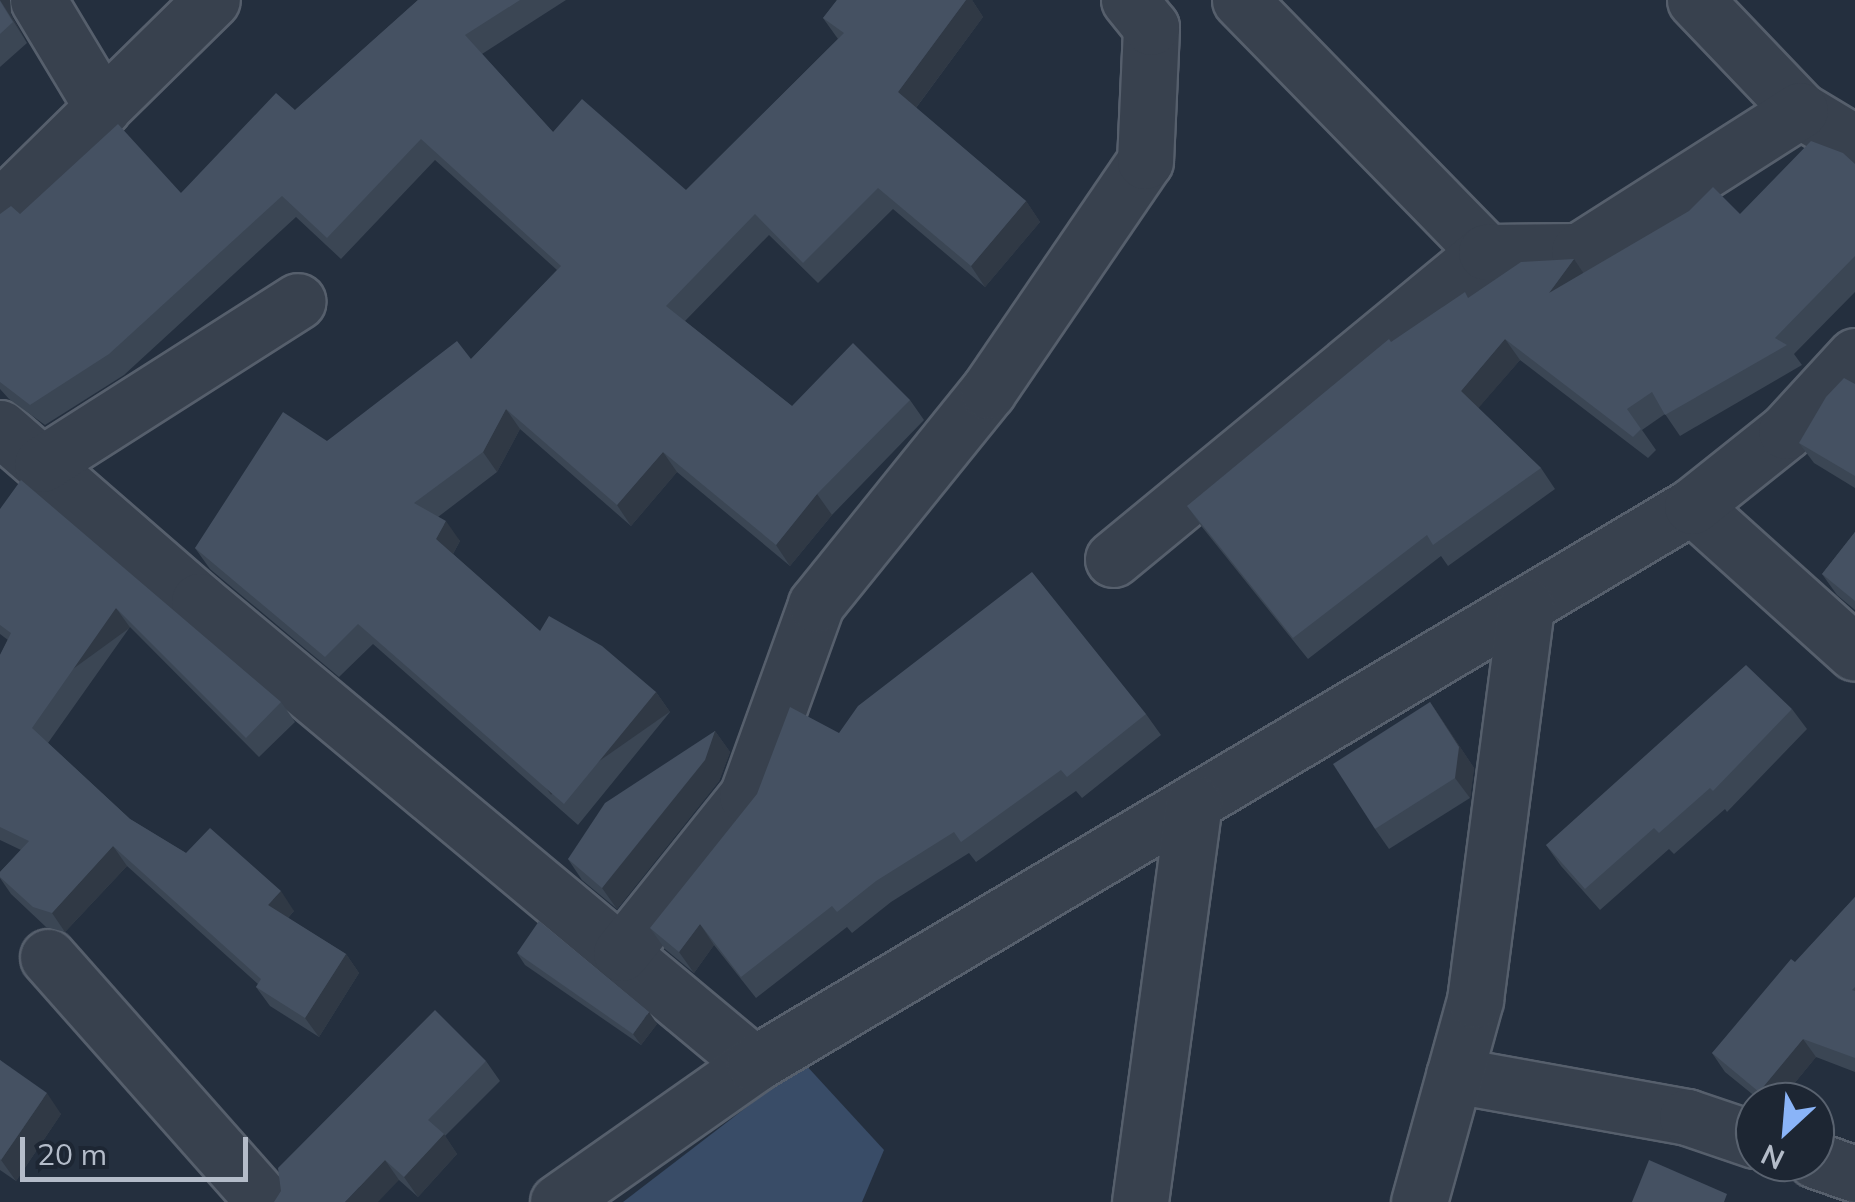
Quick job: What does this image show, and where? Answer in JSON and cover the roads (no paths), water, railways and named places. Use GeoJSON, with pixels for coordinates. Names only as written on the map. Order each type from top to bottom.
{"type":"FeatureCollection","features":[{"type":"Feature","properties":{"kind":"street"},"geometry":{"type":"LineString","coordinates":[[38,0],[103,108]]}},
{"type":"Feature","properties":{"kind":"street"},"geometry":{"type":"LineString","coordinates":[[0,208],[212,0]]}},
{"type":"Feature","properties":{"kind":"street"},"geometry":{"type":"LineString","coordinates":[[621,953],[747,796],[816,604],[988,391],[1145,161],[1151,27],[1129,0]]}},
{"type":"Feature","properties":{"kind":"street"},"geometry":{"type":"LineString","coordinates":[[1240,0],[1486,252]]}},
{"type":"Feature","properties":{"kind":"street"},"geometry":{"type":"LineString","coordinates":[[1695,0],[1800,110],[1855,142]]}},
{"type":"Feature","properties":{"kind":"street"},"geometry":{"type":"LineString","coordinates":[[1113,558],[1486,252],[1579,251],[1800,110]]}},
{"type":"Feature","properties":{"kind":"street"},"geometry":{"type":"LineString","coordinates":[[42,464],[298,300]]}},
{"type":"Feature","properties":{"kind":"street"},"geometry":{"type":"LineString","coordinates":[[558,1202],[754,1064],[1692,506],[1786,431],[1855,356]]}},
{"type":"Feature","properties":{"kind":"street"},"geometry":{"type":"LineString","coordinates":[[0,428],[754,1064]]}},
{"type":"Feature","properties":{"kind":"street"},"geometry":{"type":"LineString","coordinates":[[1692,506],[1855,652]]}},
{"type":"Feature","properties":{"kind":"street"},"geometry":{"type":"LineString","coordinates":[[1419,1202],[1474,1000],[1526,606]]}},
{"type":"Feature","properties":{"kind":"street"},"geometry":{"type":"LineString","coordinates":[[1140,1202],[1194,804]]}},
{"type":"Feature","properties":{"kind":"street"},"geometry":{"type":"LineString","coordinates":[[48,957],[264,1202]]}},
{"type":"Feature","properties":{"kind":"street"},"geometry":{"type":"LineString","coordinates":[[1454,1075],[1687,1118],[1735,1134]]}},
{"type":"Feature","properties":{"kind":"water"},"geometry":{"type":"Polygon","coordinates":[[[804,1063],[884,1150],[862,1202],[623,1202],[804,1063]]]}}]}
